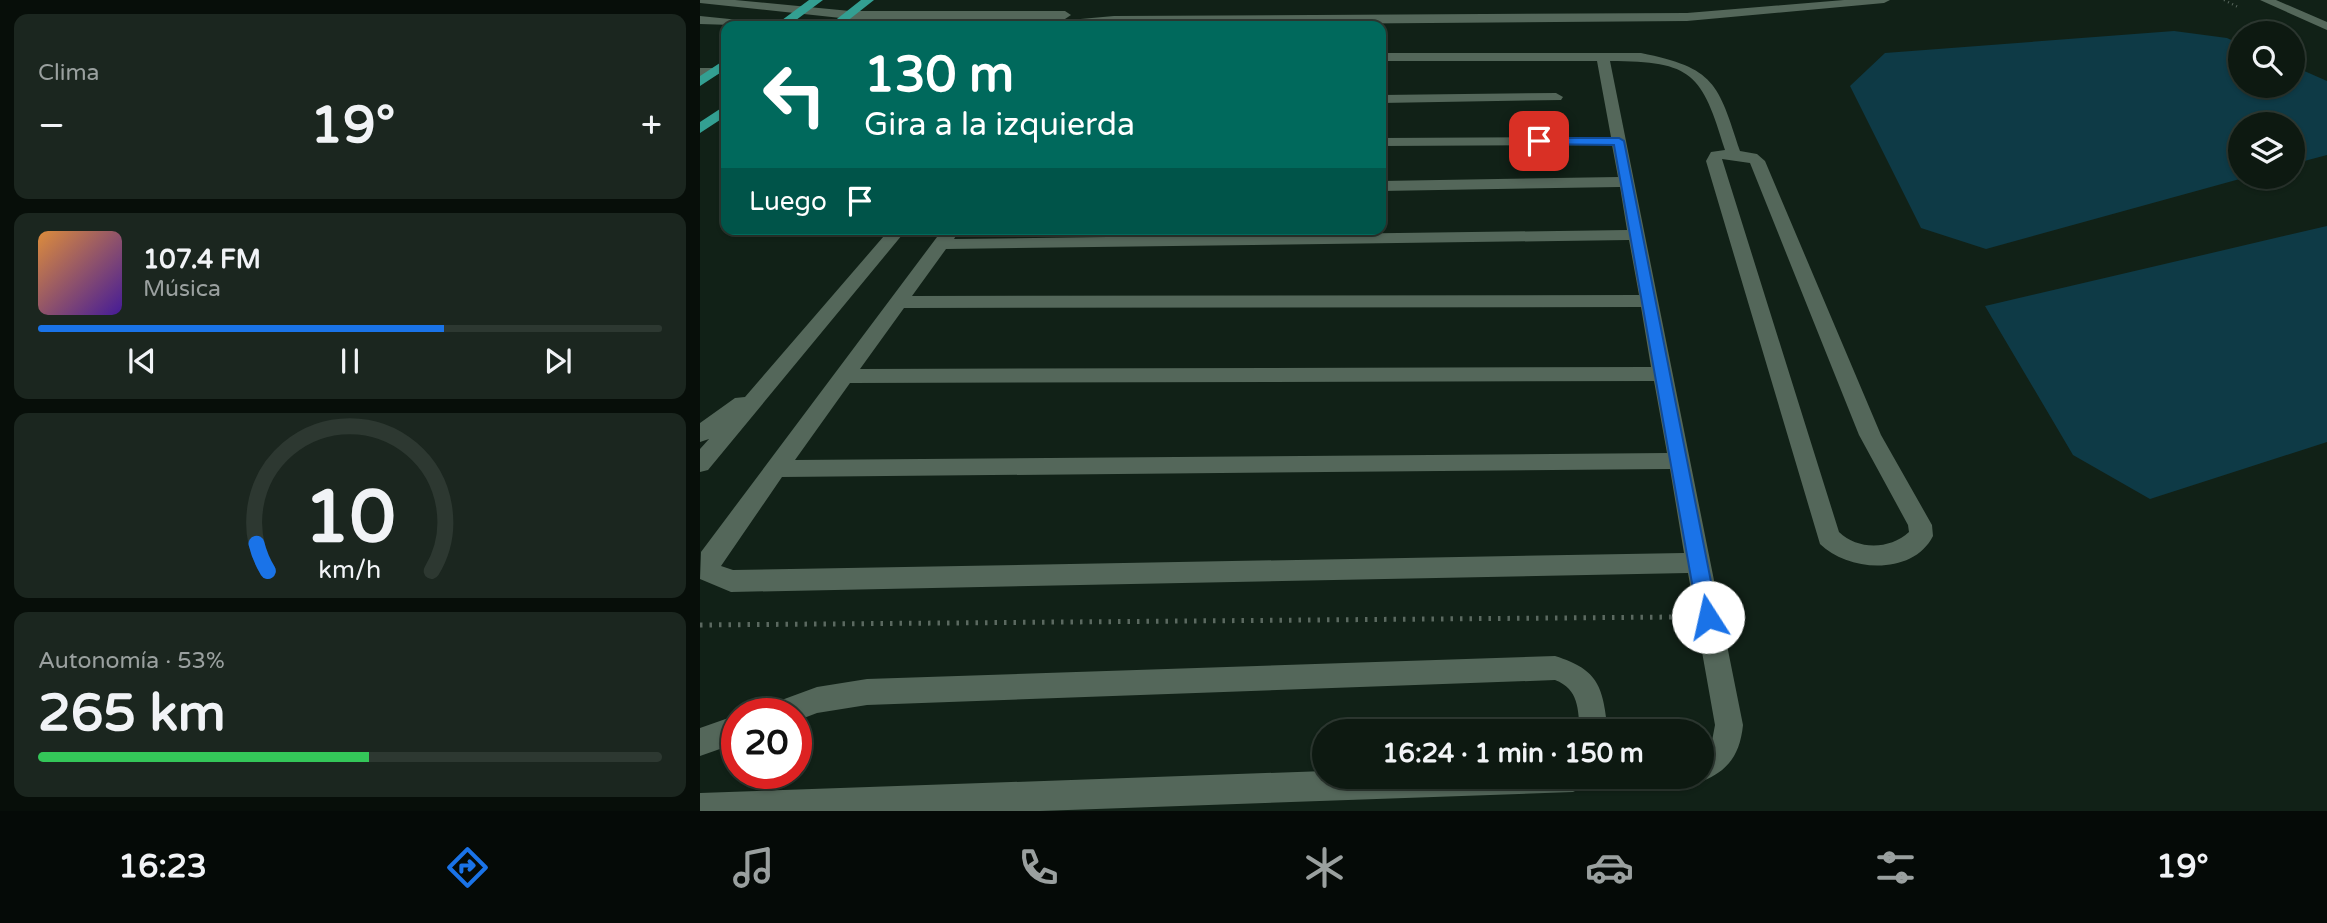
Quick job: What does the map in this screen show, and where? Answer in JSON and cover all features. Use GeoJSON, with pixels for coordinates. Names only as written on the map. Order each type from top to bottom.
{"type":"FeatureCollection","features":[{"type":"Feature","properties":{"kind":"main road"},"geometry":{"type":"LineString","coordinates":[[788,21],[817,0]]}},
{"type":"Feature","properties":{"kind":"main road"},"geometry":{"type":"LineString","coordinates":[[841,21],[868,0]]}},
{"type":"Feature","properties":{"kind":"main road"},"geometry":{"type":"LineString","coordinates":[[700,82],[714,69]]}},
{"type":"Feature","properties":{"kind":"main road"},"geometry":{"type":"LineString","coordinates":[[700,129],[721,113]]}},
{"type":"Feature","properties":{"kind":"lane"},"geometry":{"type":"LineString","coordinates":[[946,21],[969,0]]}},
{"type":"Feature","properties":{"kind":"lane"},"geometry":{"type":"LineString","coordinates":[[1103,21],[1687,17],[1884,0]]}},
{"type":"Feature","properties":{"kind":"lane"},"geometry":{"type":"LineString","coordinates":[[2266,0],[2327,26]]}},
{"type":"Feature","properties":{"kind":"lane"},"geometry":{"type":"LineString","coordinates":[[700,1],[757,2],[803,11],[850,15],[1087,15],[1114,20]]}},
{"type":"Feature","properties":{"kind":"lane"},"geometry":{"type":"LineString","coordinates":[[700,20],[721,22]]}},
{"type":"Feature","properties":{"kind":"lane"},"geometry":{"type":"LineString","coordinates":[[1386,57],[1603,57],[1668,61],[1702,75],[1712,89],[1734,155]]}},
{"type":"Feature","properties":{"kind":"lane"},"geometry":{"type":"LineString","coordinates":[[1603,57],[1729,725],[1727,743],[1720,758],[1714,761]]}},
{"type":"Feature","properties":{"kind":"lane"},"geometry":{"type":"LineString","coordinates":[[1386,99],[1556,97]]}},
{"type":"Feature","properties":{"kind":"lane"},"geometry":{"type":"LineString","coordinates":[[1386,142],[1619,141]]}},
{"type":"Feature","properties":{"kind":"lane"},"geometry":{"type":"LineString","coordinates":[[1716,155],[1734,155],[1746,155],[1758,161],[1870,435],[1920,525],[1920,536],[1906,549],[1863,556],[1836,546],[1829,537],[1714,161],[1716,155]]}},
{"type":"Feature","properties":{"kind":"lane"},"geometry":{"type":"LineString","coordinates":[[1386,186],[1627,183]]}},
{"type":"Feature","properties":{"kind":"lane"},"geometry":{"type":"LineString","coordinates":[[700,464],[894,235]]}},
{"type":"Feature","properties":{"kind":"lane"},"geometry":{"type":"LineString","coordinates":[[1636,235],[946,237],[710,559],[708,571],[718,578],[731,581],[1698,563]]}},
{"type":"Feature","properties":{"kind":"lane"},"geometry":{"type":"LineString","coordinates":[[898,302],[1649,301]]}},
{"type":"Feature","properties":{"kind":"lane"},"geometry":{"type":"LineString","coordinates":[[843,376],[1663,374]]}},
{"type":"Feature","properties":{"kind":"lane"},"geometry":{"type":"LineString","coordinates":[[700,434],[766,386]]}},
{"type":"Feature","properties":{"kind":"lane"},"geometry":{"type":"LineString","coordinates":[[776,469],[1679,461]]}},
{"type":"Feature","properties":{"kind":"lane"},"geometry":{"type":"LineString","coordinates":[[812,702],[867,692],[1555,668],[1571,672],[1583,680],[1589,693],[1592,719]]}},
{"type":"Feature","properties":{"kind":"lane"},"geometry":{"type":"LineString","coordinates":[[700,742],[721,735]]}},
{"type":"Feature","properties":{"kind":"lane"},"geometry":{"type":"LineString","coordinates":[[700,808],[1312,786]]}},
{"type":"Feature","properties":{"kind":"path"},"geometry":{"type":"LineString","coordinates":[[700,625],[1708,617]]}},
{"type":"Feature","properties":{"kind":"water"},"geometry":{"type":"Polygon","coordinates":[[[2174,31],[2227,38],[2228,98],[2305,98],[2305,71],[2327,81],[2327,155],[2305,161],[2305,112],[2228,112],[2228,182],[1986,249],[1921,228],[1850,86],[1885,53],[2174,31]]]}},
{"type":"Feature","properties":{"kind":"water"},"geometry":{"type":"Polygon","coordinates":[[[2327,226],[2327,442],[2150,499],[2073,455],[1985,306],[2327,226]]]}},
{"type":"Feature","properties":{"kind":"route"},"geometry":{"type":"LineString","coordinates":[[1539,141],[1619,141],[1708,617]]}}]}
